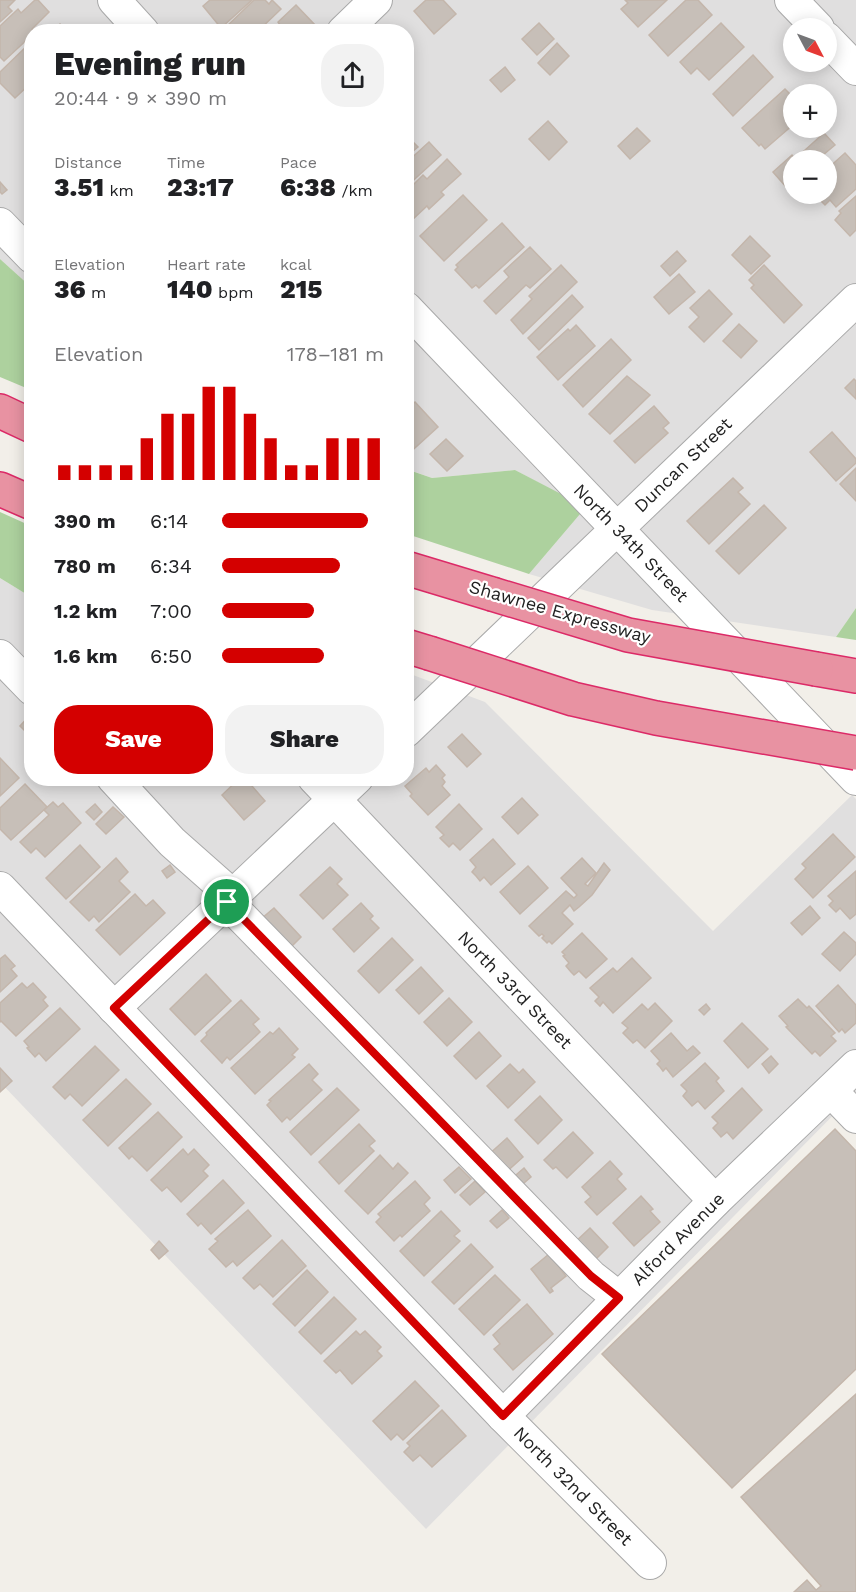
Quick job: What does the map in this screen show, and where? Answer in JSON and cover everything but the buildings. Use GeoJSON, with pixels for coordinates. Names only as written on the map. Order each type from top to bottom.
{"type":"FeatureCollection","features":[{"type":"Feature","properties":{"kind":"highway"},"geometry":{"type":"LineString","coordinates":[[0,411],[24,422]]}},
{"type":"Feature","properties":{"kind":"highway"},"geometry":{"type":"LineString","coordinates":[[0,489],[24,500]]}},
{"type":"Feature","properties":{"kind":"highway","name":"Shawnee Expressway"},"geometry":{"type":"LineString","coordinates":[[414,570],[628,635],[856,676]]}},
{"type":"Feature","properties":{"kind":"highway"},"geometry":{"type":"LineString","coordinates":[[418,650],[584,702],[656,718],[856,753]]}},
{"type":"Feature","properties":{"kind":"street"},"geometry":{"type":"LineString","coordinates":[[114,0],[136,24]]}},
{"type":"Feature","properties":{"kind":"street"},"geometry":{"type":"LineString","coordinates":[[351,24],[376,0]]}},
{"type":"Feature","properties":{"kind":"street"},"geometry":{"type":"LineString","coordinates":[[791,0],[808,18]]}},
{"type":"Feature","properties":{"kind":"street"},"geometry":{"type":"LineString","coordinates":[[837,49],[856,69]]}},
{"type":"Feature","properties":{"kind":"street"},"geometry":{"type":"LineString","coordinates":[[0,224],[24,250]]}},
{"type":"Feature","properties":{"kind":"street","name":"Duncan Street"},"geometry":{"type":"LineString","coordinates":[[414,723],[856,300]]}},
{"type":"Feature","properties":{"kind":"street","name":"North 34th Street"},"geometry":{"type":"LineString","coordinates":[[414,316],[856,779]]}},
{"type":"Feature","properties":{"kind":"street"},"geometry":{"type":"LineString","coordinates":[[0,656],[24,681]]}},
{"type":"Feature","properties":{"kind":"street"},"geometry":{"type":"LineString","coordinates":[[120,786],[591,1276],[619,1298]]}},
{"type":"Feature","properties":{"kind":"street"},"geometry":{"type":"LineString","coordinates":[[114,1008],[230,899],[324,789]]}},
{"type":"Feature","properties":{"kind":"street","name":"North 33rd Street"},"geometry":{"type":"LineString","coordinates":[[324,789],[715,1201]]}},
{"type":"Feature","properties":{"kind":"street","name":"North 32nd Street"},"geometry":{"type":"LineString","coordinates":[[0,888],[503,1416],[650,1563]]}},
{"type":"Feature","properties":{"kind":"street","name":"Alford Avenue"},"geometry":{"type":"LineString","coordinates":[[503,1416],[715,1201],[856,1066]]}},
{"type":"Feature","properties":{"kind":"street"},"geometry":{"type":"LineString","coordinates":[[831,1091],[856,1117]]}},
{"type":"Feature","properties":{"kind":"shaded area"},"geometry":{"type":"Polygon","coordinates":[[[0,0],[856,0],[856,608],[836,637],[652,610],[529,574],[585,508],[515,470],[432,478],[414,472],[414,24],[24,24],[24,281],[0,259],[0,0]]]}},
{"type":"Feature","properties":{"kind":"shaded area"},"geometry":{"type":"Polygon","coordinates":[[[0,578],[24,593],[24,786],[414,786],[414,675],[485,702],[713,931],[852,795],[856,799],[856,1092],[426,1529],[0,1082],[0,578]]]}},
{"type":"Feature","properties":{"kind":"green space"},"geometry":{"type":"Polygon","coordinates":[[[0,259],[24,281],[24,387],[0,377],[0,259]]]}},
{"type":"Feature","properties":{"kind":"green space"},"geometry":{"type":"Polygon","coordinates":[[[515,470],[586,507],[529,574],[414,536],[414,472],[432,478],[515,470]]]}},
{"type":"Feature","properties":{"kind":"green space"},"geometry":{"type":"Polygon","coordinates":[[[0,512],[24,523],[24,593],[0,578],[0,512]]]}},
{"type":"Feature","properties":{"kind":"green space"},"geometry":{"type":"Polygon","coordinates":[[[856,608],[856,640],[836,637],[856,608]]]}},
{"type":"Feature","properties":{"kind":"route"},"geometry":{"type":"LineString","coordinates":[[227,902],[591,1276],[619,1298],[503,1416],[114,1008],[227,902]]}}]}
